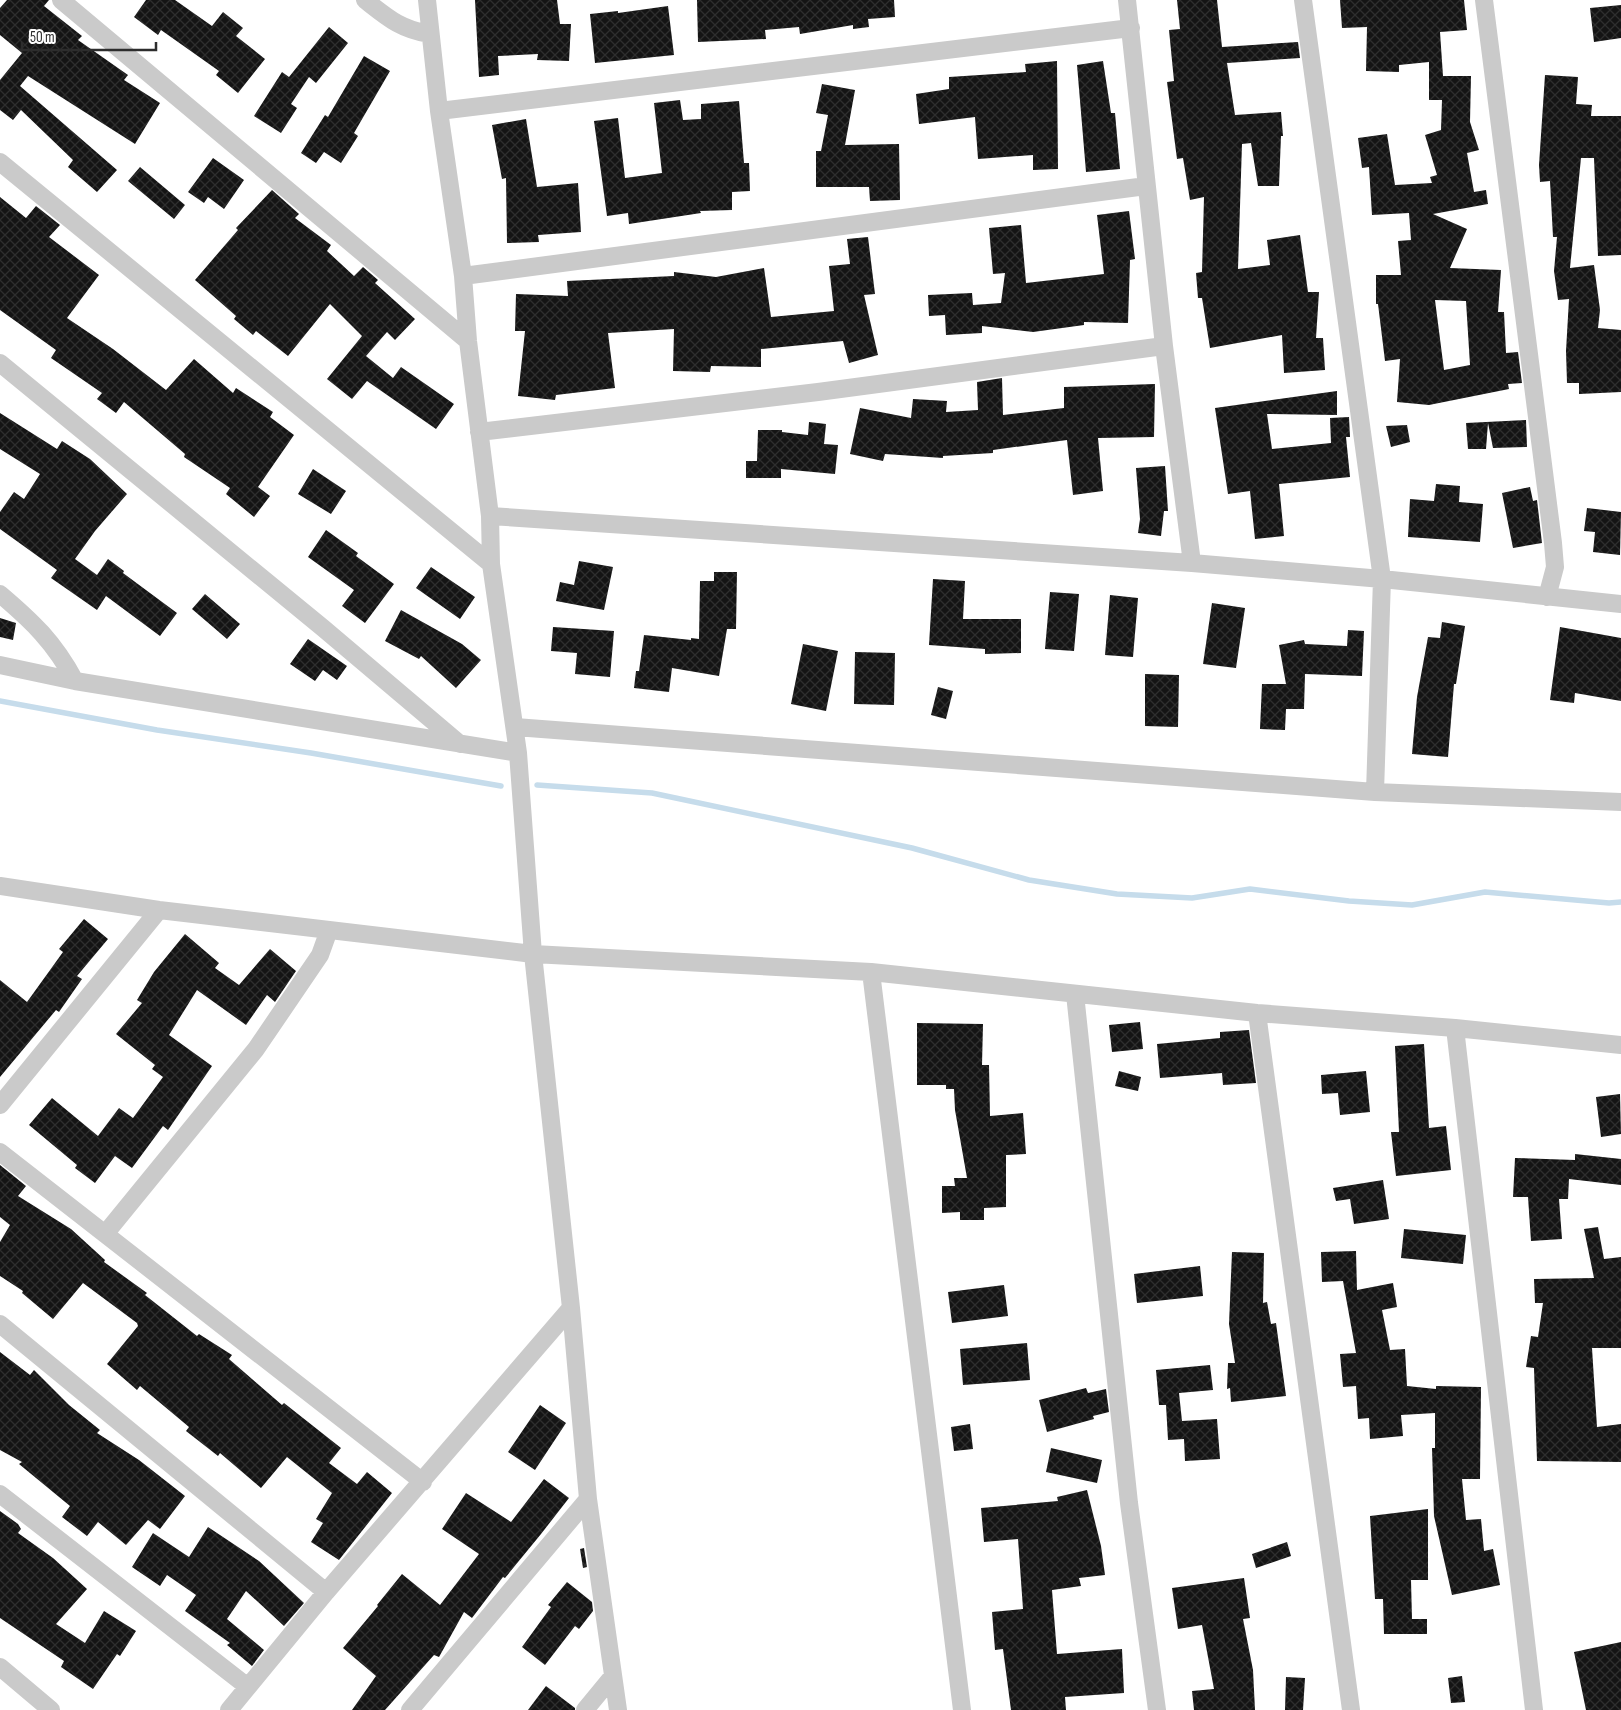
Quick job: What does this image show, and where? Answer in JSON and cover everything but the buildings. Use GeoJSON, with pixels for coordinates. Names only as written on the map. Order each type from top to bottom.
{"type":"FeatureCollection","features":[{"type":"Feature","properties":{"kind":"street"},"geometry":{"type":"LineString","coordinates":[[61,0],[468,342]]}},
{"type":"Feature","properties":{"kind":"street"},"geometry":{"type":"LineString","coordinates":[[365,0],[393,23],[410,31],[429,34]]}},
{"type":"Feature","properties":{"kind":"street"},"geometry":{"type":"LineString","coordinates":[[426,0],[439,111],[463,276],[468,342],[490,516],[491,564],[518,753],[533,954],[571,1308],[588,1499],[618,1710]]}},
{"type":"Feature","properties":{"kind":"street"},"geometry":{"type":"LineString","coordinates":[[1127,0],[1164,346],[1192,564]]}},
{"type":"Feature","properties":{"kind":"street"},"geometry":{"type":"LineString","coordinates":[[1303,0],[1382,579],[1375,792]]}},
{"type":"Feature","properties":{"kind":"street"},"geometry":{"type":"LineString","coordinates":[[1484,0],[1553,543],[1555,567],[1547,597]]}},
{"type":"Feature","properties":{"kind":"street"},"geometry":{"type":"LineString","coordinates":[[439,111],[1131,28]]}},
{"type":"Feature","properties":{"kind":"street"},"geometry":{"type":"LineString","coordinates":[[0,162],[491,564]]}},
{"type":"Feature","properties":{"kind":"street"},"geometry":{"type":"LineString","coordinates":[[463,276],[1146,186]]}},
{"type":"Feature","properties":{"kind":"street"},"geometry":{"type":"LineString","coordinates":[[480,432],[818,392],[1164,346]]}},
{"type":"Feature","properties":{"kind":"street"},"geometry":{"type":"LineString","coordinates":[[0,363],[460,744]]}},
{"type":"Feature","properties":{"kind":"street"},"geometry":{"type":"LineString","coordinates":[[490,516],[1192,564],[1382,579],[1621,604]]}},
{"type":"Feature","properties":{"kind":"street"},"geometry":{"type":"LineString","coordinates":[[0,594],[36,624],[62,657],[75,681]]}},
{"type":"Feature","properties":{"kind":"street"},"geometry":{"type":"LineString","coordinates":[[0,666],[75,681],[518,753]]}},
{"type":"Feature","properties":{"kind":"street"},"geometry":{"type":"LineString","coordinates":[[416,706],[418,737]]}},
{"type":"Feature","properties":{"kind":"street"},"geometry":{"type":"LineString","coordinates":[[515,727],[1375,792],[1621,802]]}},
{"type":"Feature","properties":{"kind":"street"},"geometry":{"type":"LineString","coordinates":[[0,886],[159,910],[533,954],[871,972],[1257,1013],[1454,1028],[1621,1045]]}},
{"type":"Feature","properties":{"kind":"street"},"geometry":{"type":"LineString","coordinates":[[0,1105],[159,910]]}},
{"type":"Feature","properties":{"kind":"street"},"geometry":{"type":"LineString","coordinates":[[105,1234],[256,1048],[320,955],[329,930]]}},
{"type":"Feature","properties":{"kind":"street"},"geometry":{"type":"LineString","coordinates":[[871,972],[962,1710]]}},
{"type":"Feature","properties":{"kind":"street"},"geometry":{"type":"LineString","coordinates":[[1075,994],[1128,1503],[1158,1710]]}},
{"type":"Feature","properties":{"kind":"street"},"geometry":{"type":"LineString","coordinates":[[1257,1013],[1351,1710]]}},
{"type":"Feature","properties":{"kind":"street"},"geometry":{"type":"LineString","coordinates":[[1454,1028],[1534,1710]]}},
{"type":"Feature","properties":{"kind":"street"},"geometry":{"type":"LineString","coordinates":[[0,1152],[423,1482]]}},
{"type":"Feature","properties":{"kind":"street"},"geometry":{"type":"LineString","coordinates":[[229,1710],[326,1592],[423,1482],[571,1308]]}},
{"type":"Feature","properties":{"kind":"street"},"geometry":{"type":"LineString","coordinates":[[0,1324],[326,1592]]}},
{"type":"Feature","properties":{"kind":"street"},"geometry":{"type":"LineString","coordinates":[[0,1494],[248,1686]]}},
{"type":"Feature","properties":{"kind":"street"},"geometry":{"type":"LineString","coordinates":[[410,1710],[588,1499]]}},
{"type":"Feature","properties":{"kind":"street"},"geometry":{"type":"LineString","coordinates":[[0,1667],[51,1710]]}},
{"type":"Feature","properties":{"kind":"street"},"geometry":{"type":"LineString","coordinates":[[584,1710],[612,1676]]}},
{"type":"Feature","properties":{"kind":"waterway"},"geometry":{"type":"LineString","coordinates":[[0,701],[157,730],[311,753],[501,786]]}},
{"type":"Feature","properties":{"kind":"waterway"},"geometry":{"type":"LineString","coordinates":[[537,785],[652,793],[912,848],[1029,880],[1117,894],[1192,898],[1250,889],[1349,901],[1412,905],[1485,892],[1609,903],[1621,902]]}}]}
